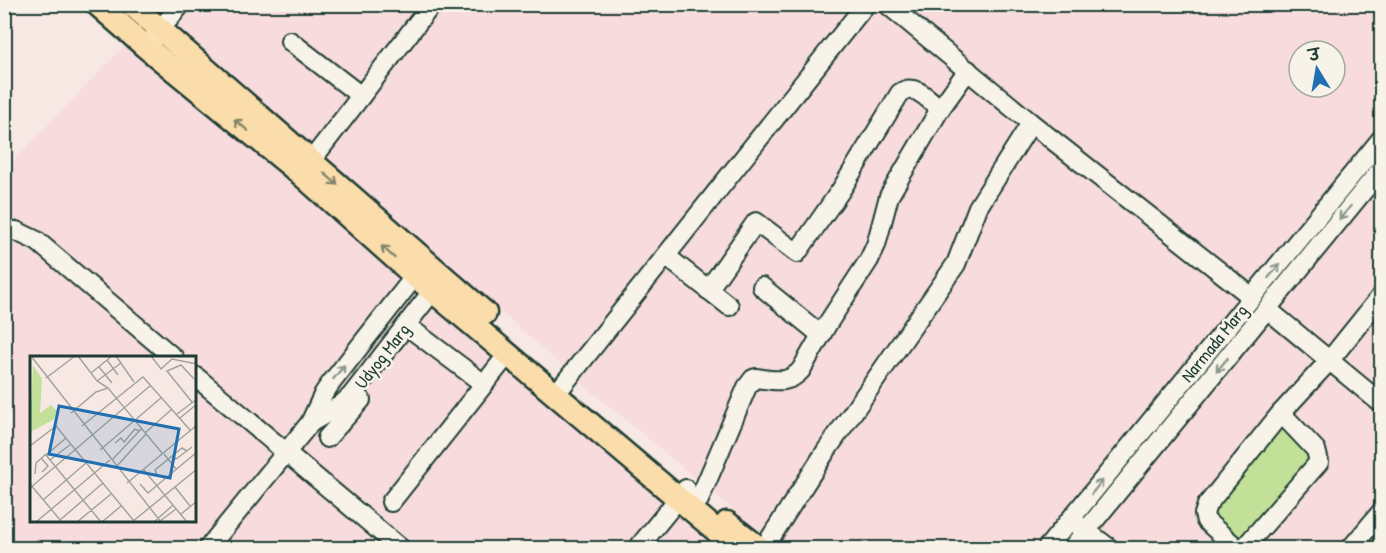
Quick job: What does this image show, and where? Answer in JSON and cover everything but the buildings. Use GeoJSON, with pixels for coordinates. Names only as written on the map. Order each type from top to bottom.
{"type":"FeatureCollection","features":[{"type":"Feature","properties":{"kind":"main road"},"geometry":{"type":"LineString","coordinates":[[97,4],[153,39],[306,168],[420,269],[508,354],[560,389]]}},
{"type":"Feature","properties":{"kind":"main road"},"geometry":{"type":"LineString","coordinates":[[131,4],[153,39]]}},
{"type":"Feature","properties":{"kind":"main road"},"geometry":{"type":"LineString","coordinates":[[439,288],[687,496],[759,549]]}},
{"type":"Feature","properties":{"kind":"main road"},"geometry":{"type":"LineString","coordinates":[[687,496],[737,549]]}},
{"type":"Feature","properties":{"kind":"street"},"geometry":{"type":"LineString","coordinates":[[153,39],[181,4]]}},
{"type":"Feature","properties":{"kind":"street"},"geometry":{"type":"LineString","coordinates":[[306,168],[432,4]]}},
{"type":"Feature","properties":{"kind":"street"},"geometry":{"type":"LineString","coordinates":[[560,389],[866,4]]}},
{"type":"Feature","properties":{"kind":"street"},"geometry":{"type":"LineString","coordinates":[[887,4],[1031,123],[1252,297]]}},
{"type":"Feature","properties":{"kind":"street"},"geometry":{"type":"LineString","coordinates":[[290,41],[361,96]]}},
{"type":"Feature","properties":{"kind":"street"},"geometry":{"type":"LineString","coordinates":[[638,549],[687,496],[750,383],[756,378],[782,382],[796,376],[801,370],[869,260],[876,245],[889,196],[940,109],[968,70]]}},
{"type":"Feature","properties":{"kind":"street"},"geometry":{"type":"LineString","coordinates":[[708,290],[756,222],[797,253],[841,190],[900,93],[906,88],[912,89],[940,109]]}},
{"type":"Feature","properties":{"kind":"street"},"geometry":{"type":"LineString","coordinates":[[764,549],[832,442],[956,264],[978,207],[1031,123]]}},
{"type":"Feature","properties":{"kind":"street","name":"Narmada Marg"},"geometry":{"type":"LineString","coordinates":[[1047,549],[1382,138]]}},
{"type":"Feature","properties":{"kind":"street","name":"Narmada Marg"},"geometry":{"type":"LineString","coordinates":[[1072,549],[1382,168]]}},
{"type":"Feature","properties":{"kind":"street"},"geometry":{"type":"LineString","coordinates":[[4,232],[16,231],[37,241],[172,356]]}},
{"type":"Feature","properties":{"kind":"street"},"geometry":{"type":"LineString","coordinates":[[666,256],[729,306]]}},
{"type":"Feature","properties":{"kind":"street","name":"Udyog Marg"},"geometry":{"type":"LineString","coordinates":[[208,549],[310,423],[331,383],[420,269]]}},
{"type":"Feature","properties":{"kind":"street"},"geometry":{"type":"LineString","coordinates":[[762,287],[821,335]]}},
{"type":"Feature","properties":{"kind":"street"},"geometry":{"type":"LineString","coordinates":[[327,438],[374,385],[415,332],[439,288]]}},
{"type":"Feature","properties":{"kind":"street","name":"Udyog Marg"},"geometry":{"type":"LineString","coordinates":[[310,423],[341,405],[351,396],[439,288]]}},
{"type":"Feature","properties":{"kind":"street"},"geometry":{"type":"LineString","coordinates":[[1237,549],[1209,525],[1204,514],[1207,505],[1281,413],[1378,308]]}},
{"type":"Feature","properties":{"kind":"street"},"geometry":{"type":"LineString","coordinates":[[1267,309],[1382,404]]}},
{"type":"Feature","properties":{"kind":"street"},"geometry":{"type":"LineString","coordinates":[[415,332],[484,384]]}},
{"type":"Feature","properties":{"kind":"street"},"geometry":{"type":"LineString","coordinates":[[391,502],[508,354]]}},
{"type":"Feature","properties":{"kind":"street"},"geometry":{"type":"LineString","coordinates":[[196,377],[400,549]]}},
{"type":"Feature","properties":{"kind":"street"},"geometry":{"type":"LineString","coordinates":[[1244,549],[1319,462],[1316,450],[1281,413]]}},
{"type":"Feature","properties":{"kind":"street"},"geometry":{"type":"LineString","coordinates":[[1351,549],[1382,511]]}},
{"type":"Feature","properties":{"kind":"street"},"geometry":{"type":"LineString","coordinates":[[1071,519],[1108,549]]}},
{"type":"Feature","properties":{"kind":"shaded area"},"geometry":{"type":"Polygon","coordinates":[[[167,4],[1381,5],[1381,548],[779,548],[595,394],[159,15],[167,4]]]}},
{"type":"Feature","properties":{"kind":"shaded area"},"geometry":{"type":"Polygon","coordinates":[[[130,40],[724,548],[5,548],[4,171],[130,40]]]}},
{"type":"Feature","properties":{"kind":"green space"},"geometry":{"type":"Polygon","coordinates":[[[1282,426],[1317,455],[1241,545],[1207,516],[1282,426]]]}}]}
